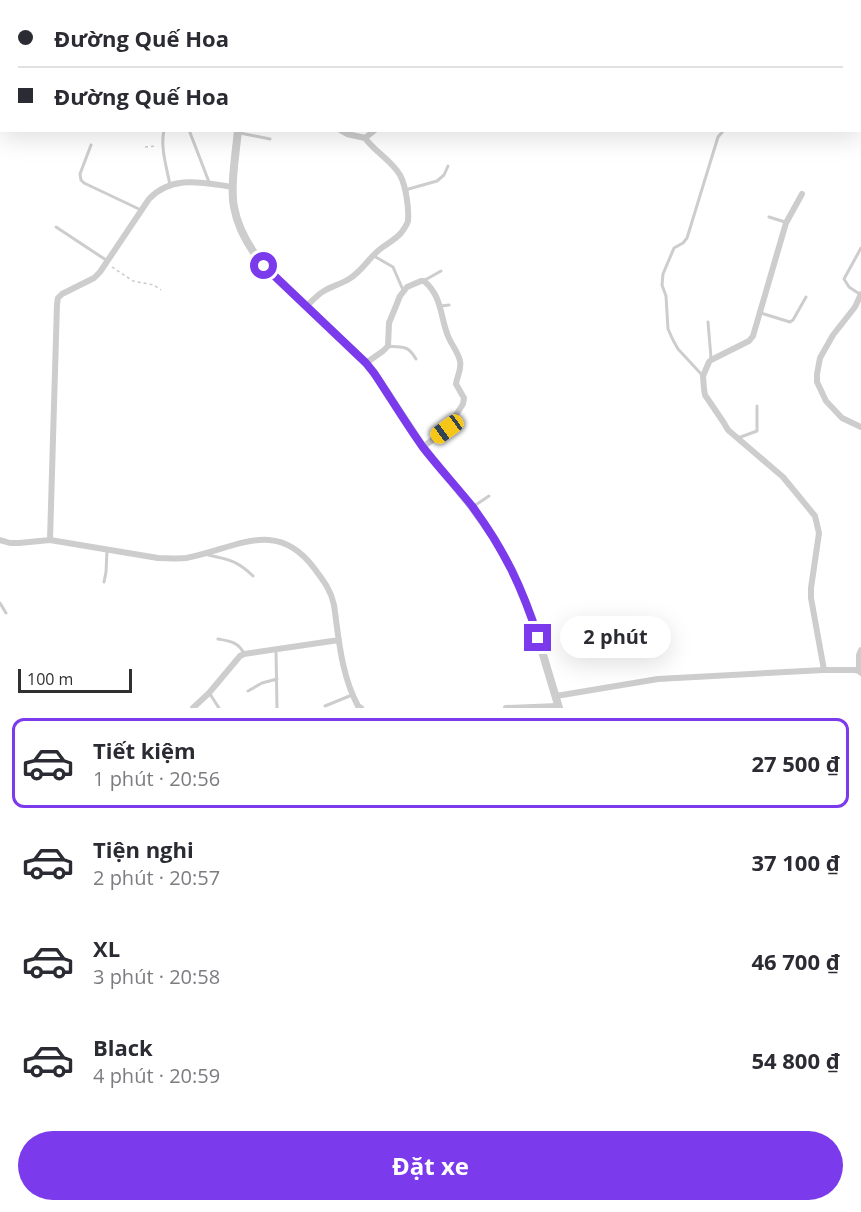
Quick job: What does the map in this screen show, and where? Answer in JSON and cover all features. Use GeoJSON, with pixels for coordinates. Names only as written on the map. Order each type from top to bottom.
{"type":"FeatureCollection","features":[{"type":"Feature","properties":{"kind":"street"},"geometry":{"type":"LineString","coordinates":[[238,132],[233,187],[234,207],[239,225],[254,253],[264,266],[374,373],[423,447],[494,538],[523,593],[559,707],[506,708]]}},
{"type":"Feature","properties":{"kind":"street"},"geometry":{"type":"LineString","coordinates":[[307,306],[325,290],[347,281],[356,274],[378,251],[396,239],[408,222],[404,183],[390,161],[370,144],[368,135],[356,137],[345,132]]}},
{"type":"Feature","properties":{"kind":"street"},"geometry":{"type":"LineString","coordinates":[[50,540],[58,298],[94,278],[100,272],[156,191],[170,185],[192,181],[233,187]]}},
{"type":"Feature","properties":{"kind":"street"},"geometry":{"type":"LineString","coordinates":[[801,194],[786,223],[752,339],[711,357],[703,376],[705,395],[728,430],[783,477],[815,516],[819,533],[811,598],[824,670]]}},
{"type":"Feature","properties":{"kind":"street"},"geometry":{"type":"LineString","coordinates":[[366,363],[388,346],[389,323],[403,290],[421,280],[424,281],[441,306],[444,326],[461,363],[456,384],[464,398],[463,404],[447,429],[423,447]]}},
{"type":"Feature","properties":{"kind":"street"},"geometry":{"type":"LineString","coordinates":[[861,294],[855,307],[833,335],[820,358],[818,382],[826,401],[834,410],[842,418],[861,427]]}},
{"type":"Feature","properties":{"kind":"street"},"geometry":{"type":"LineString","coordinates":[[0,540],[10,543],[50,540],[171,559],[185,558],[252,541],[270,539],[282,542],[294,548],[308,560],[328,586],[334,605],[343,667],[352,695],[361,708]]}},
{"type":"Feature","properties":{"kind":"street"},"geometry":{"type":"LineString","coordinates":[[194,708],[244,654],[339,640]]}},
{"type":"Feature","properties":{"kind":"street"},"geometry":{"type":"LineString","coordinates":[[556,696],[658,680],[824,670],[860,672],[861,650]]}},
{"type":"Feature","properties":{"kind":"lane"},"geometry":{"type":"LineString","coordinates":[[164,132],[162,138],[170,185]]}},
{"type":"Feature","properties":{"kind":"lane"},"geometry":{"type":"LineString","coordinates":[[190,132],[210,183]]}},
{"type":"Feature","properties":{"kind":"lane"},"geometry":{"type":"LineString","coordinates":[[238,132],[270,139]]}},
{"type":"Feature","properties":{"kind":"lane"},"geometry":{"type":"LineString","coordinates":[[703,376],[678,349],[668,329],[666,296],[662,285],[663,274],[674,248],[687,238],[718,137],[722,132]]}},
{"type":"Feature","properties":{"kind":"lane"},"geometry":{"type":"LineString","coordinates":[[91,145],[80,174],[81,180],[141,210]]}},
{"type":"Feature","properties":{"kind":"lane"},"geometry":{"type":"LineString","coordinates":[[405,190],[437,181],[444,175],[448,166]]}},
{"type":"Feature","properties":{"kind":"lane"},"geometry":{"type":"LineString","coordinates":[[769,217],[786,223]]}},
{"type":"Feature","properties":{"kind":"lane"},"geometry":{"type":"LineString","coordinates":[[56,227],[107,262]]}},
{"type":"Feature","properties":{"kind":"lane"},"geometry":{"type":"LineString","coordinates":[[861,248],[844,282],[861,294]]}},
{"type":"Feature","properties":{"kind":"lane"},"geometry":{"type":"LineString","coordinates":[[374,256],[393,267],[403,290]]}},
{"type":"Feature","properties":{"kind":"lane"},"geometry":{"type":"LineString","coordinates":[[424,281],[441,271]]}},
{"type":"Feature","properties":{"kind":"lane"},"geometry":{"type":"LineString","coordinates":[[759,313],[790,322],[806,297]]}},
{"type":"Feature","properties":{"kind":"lane"},"geometry":{"type":"LineString","coordinates":[[441,306],[449,305]]}},
{"type":"Feature","properties":{"kind":"lane"},"geometry":{"type":"LineString","coordinates":[[708,322],[711,357]]}},
{"type":"Feature","properties":{"kind":"lane"},"geometry":{"type":"LineString","coordinates":[[388,346],[406,347],[416,359]]}},
{"type":"Feature","properties":{"kind":"lane"},"geometry":{"type":"LineString","coordinates":[[738,438],[757,431],[757,406]]}},
{"type":"Feature","properties":{"kind":"lane"},"geometry":{"type":"LineString","coordinates":[[472,507],[489,496]]}},
{"type":"Feature","properties":{"kind":"lane"},"geometry":{"type":"LineString","coordinates":[[104,582],[107,549]]}},
{"type":"Feature","properties":{"kind":"lane"},"geometry":{"type":"LineString","coordinates":[[200,554],[236,562],[253,576]]}},
{"type":"Feature","properties":{"kind":"lane"},"geometry":{"type":"LineString","coordinates":[[0,603],[6,613]]}},
{"type":"Feature","properties":{"kind":"lane"},"geometry":{"type":"LineString","coordinates":[[218,639],[237,644],[242,648],[244,654]]}},
{"type":"Feature","properties":{"kind":"lane"},"geometry":{"type":"LineString","coordinates":[[276,649],[278,708]]}},
{"type":"Feature","properties":{"kind":"lane"},"geometry":{"type":"LineString","coordinates":[[248,692],[262,683],[276,679]]}},
{"type":"Feature","properties":{"kind":"lane"},"geometry":{"type":"LineString","coordinates":[[209,693],[219,708]]}},
{"type":"Feature","properties":{"kind":"lane"},"geometry":{"type":"LineString","coordinates":[[326,706],[352,695]]}},
{"type":"Feature","properties":{"kind":"path"},"geometry":{"type":"LineString","coordinates":[[145,147],[163,146]]}},
{"type":"Feature","properties":{"kind":"path"},"geometry":{"type":"LineString","coordinates":[[107,262],[133,281],[154,285],[161,290]]}},
{"type":"Feature","properties":{"kind":"route"},"geometry":{"type":"LineString","coordinates":[[264,266],[374,373],[423,447],[494,538],[523,593],[538,638]]}}]}
